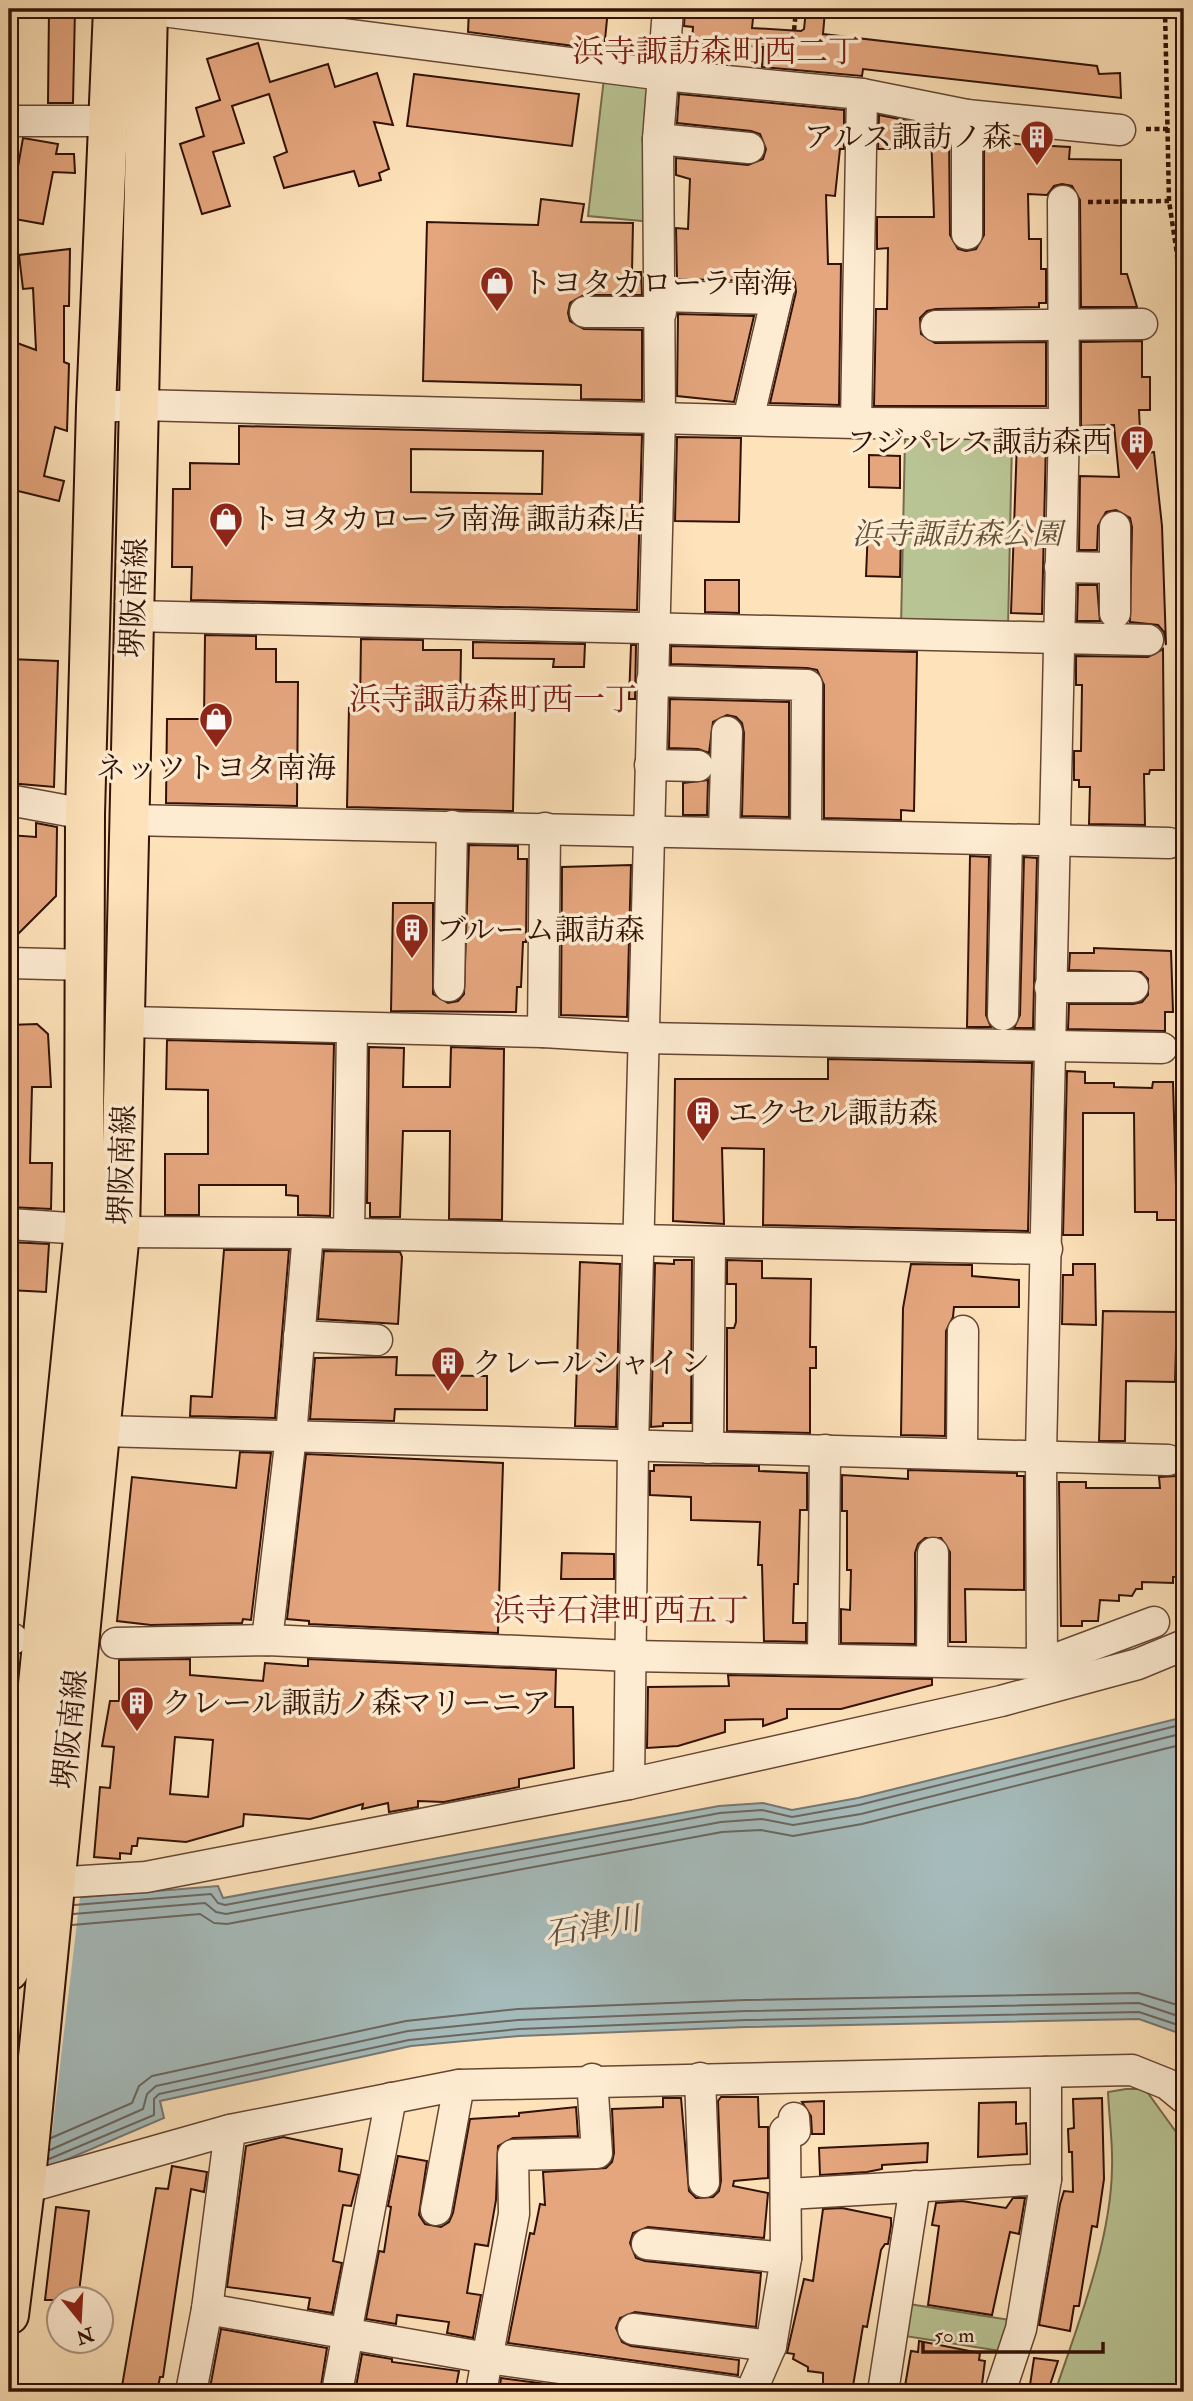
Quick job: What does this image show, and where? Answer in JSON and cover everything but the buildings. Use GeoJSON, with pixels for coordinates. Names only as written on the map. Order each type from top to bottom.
{"type":"FeatureCollection","features":[{"type":"Feature","properties":{"kind":"main road","name":"堺阪南線"},"geometry":{"type":"LineString","coordinates":[[9,1972],[30,1891],[103,1432],[102,1231],[87,965],[85,814],[96,407],[113,9]]}},
{"type":"Feature","properties":{"kind":"main road","name":"堺阪南線"},"geometry":{"type":"LineString","coordinates":[[9,2315],[25,2180],[30,1891],[126,1022],[128,820],[139,405],[159,10]]}},
{"type":"Feature","properties":{"kind":"street"},"geometry":{"type":"LineString","coordinates":[[629,1784],[633,1446],[660,417],[658,139],[668,9]]}},
{"type":"Feature","properties":{"kind":"street"},"geometry":{"type":"LineString","coordinates":[[159,10],[663,75],[862,94],[967,115],[1130,130]]}},
{"type":"Feature","properties":{"kind":"street"},"geometry":{"type":"LineString","coordinates":[[856,422],[862,94]]}},
{"type":"Feature","properties":{"kind":"street"},"geometry":{"type":"LineString","coordinates":[[967,115],[967,234]]}},
{"type":"Feature","properties":{"kind":"street"},"geometry":{"type":"LineString","coordinates":[[10,125],[110,121]]}},
{"type":"Feature","properties":{"kind":"street"},"geometry":{"type":"LineString","coordinates":[[658,139],[749,148]]}},
{"type":"Feature","properties":{"kind":"street"},"geometry":{"type":"LineString","coordinates":[[1042,1664],[1041,1454],[1052,841],[1064,424],[1063,201]]}},
{"type":"Feature","properties":{"kind":"street"},"geometry":{"type":"LineString","coordinates":[[585,312],[778,294],[748,420]]}},
{"type":"Feature","properties":{"kind":"street"},"geometry":{"type":"LineString","coordinates":[[936,326],[1154,323]]}},
{"type":"Feature","properties":{"kind":"street"},"geometry":{"type":"LineString","coordinates":[[96,407],[139,405],[748,420],[1064,424]]}},
{"type":"Feature","properties":{"kind":"street"},"geometry":{"type":"LineString","coordinates":[[1115,527],[1115,613]]}},
{"type":"Feature","properties":{"kind":"street"},"geometry":{"type":"LineString","coordinates":[[1060,567],[1115,568]]}},
{"type":"Feature","properties":{"kind":"street"},"geometry":{"type":"LineString","coordinates":[[133,616],[1148,640]]}},
{"type":"Feature","properties":{"kind":"street"},"geometry":{"type":"LineString","coordinates":[[652,681],[807,685],[806,834]]}},
{"type":"Feature","properties":{"kind":"street"},"geometry":{"type":"LineString","coordinates":[[724,831],[727,732]]}},
{"type":"Feature","properties":{"kind":"street"},"geometry":{"type":"LineString","coordinates":[[650,765],[698,766]]}},
{"type":"Feature","properties":{"kind":"street"},"geometry":{"type":"LineString","coordinates":[[9,800],[85,814]]}},
{"type":"Feature","properties":{"kind":"street"},"geometry":{"type":"LineString","coordinates":[[128,820],[724,831],[1169,843]]}},
{"type":"Feature","properties":{"kind":"street"},"geometry":{"type":"LineString","coordinates":[[449,986],[452,826]]}},
{"type":"Feature","properties":{"kind":"street"},"geometry":{"type":"LineString","coordinates":[[543,1032],[545,828]]}},
{"type":"Feature","properties":{"kind":"street"},"geometry":{"type":"LineString","coordinates":[[1003,1015],[1007,840]]}},
{"type":"Feature","properties":{"kind":"street"},"geometry":{"type":"LineString","coordinates":[[9,963],[87,965]]}},
{"type":"Feature","properties":{"kind":"street"},"geometry":{"type":"LineString","coordinates":[[1050,987],[1133,987]]}},
{"type":"Feature","properties":{"kind":"street"},"geometry":{"type":"LineString","coordinates":[[126,1022],[543,1032],[643,1038],[1162,1048]]}},
{"type":"Feature","properties":{"kind":"street"},"geometry":{"type":"LineString","coordinates":[[349,1234],[352,1028]]}},
{"type":"Feature","properties":{"kind":"street"},"geometry":{"type":"LineString","coordinates":[[9,1224],[102,1231],[1046,1249]]}},
{"type":"Feature","properties":{"kind":"street"},"geometry":{"type":"LineString","coordinates":[[267,1640],[290,1436],[308,1233]]}},
{"type":"Feature","properties":{"kind":"street"},"geometry":{"type":"LineString","coordinates":[[708,1448],[710,1243]]}},
{"type":"Feature","properties":{"kind":"street"},"geometry":{"type":"LineString","coordinates":[[962,1453],[963,1331]]}},
{"type":"Feature","properties":{"kind":"street"},"geometry":{"type":"LineString","coordinates":[[299,1336],[377,1340]]}},
{"type":"Feature","properties":{"kind":"street"},"geometry":{"type":"LineString","coordinates":[[103,1432],[1041,1454],[1168,1460]]}},
{"type":"Feature","properties":{"kind":"street"},"geometry":{"type":"LineString","coordinates":[[823,1660],[825,1450]]}},
{"type":"Feature","properties":{"kind":"street"},"geometry":{"type":"LineString","coordinates":[[932,1661],[933,1553]]}},
{"type":"Feature","properties":{"kind":"street"},"geometry":{"type":"LineString","coordinates":[[116,1643],[267,1640],[631,1656],[1042,1664],[1154,1622]]}},
{"type":"Feature","properties":{"kind":"street"},"geometry":{"type":"LineString","coordinates":[[30,1891],[146,1877],[629,1784],[1001,1701],[1138,1664],[1184,1645]]}},
{"type":"Feature","properties":{"kind":"street"},"geometry":{"type":"LineString","coordinates":[[25,2180],[230,2130],[459,2085],[1132,2070],[1167,2084],[1184,2098]]}},
{"type":"Feature","properties":{"kind":"street"},"geometry":{"type":"LineString","coordinates":[[1000,2392],[1021,2329],[1046,2179],[1046,2072]]}},
{"type":"Feature","properties":{"kind":"street"},"geometry":{"type":"LineString","coordinates":[[701,2078],[704,2182]]}},
{"type":"Feature","properties":{"kind":"street"},"geometry":{"type":"LineString","coordinates":[[481,2392],[514,2214],[513,2155],[597,2153],[592,2080]]}},
{"type":"Feature","properties":{"kind":"street"},"geometry":{"type":"LineString","coordinates":[[436,2210],[459,2085]]}},
{"type":"Feature","properties":{"kind":"street"},"geometry":{"type":"LineString","coordinates":[[337,2392],[391,2098]]}},
{"type":"Feature","properties":{"kind":"street"},"geometry":{"type":"LineString","coordinates":[[751,2392],[771,2346],[786,2258],[788,2194],[785,2131],[795,2131],[794,2118]]}},
{"type":"Feature","properties":{"kind":"street"},"geometry":{"type":"LineString","coordinates":[[191,2392],[207,2309],[230,2130]]}},
{"type":"Feature","properties":{"kind":"street"},"geometry":{"type":"LineString","coordinates":[[788,2194],[1046,2179]]}},
{"type":"Feature","properties":{"kind":"street"},"geometry":{"type":"LineString","coordinates":[[883,2392],[915,2186]]}},
{"type":"Feature","properties":{"kind":"street"},"geometry":{"type":"LineString","coordinates":[[647,2244],[786,2258]]}},
{"type":"Feature","properties":{"kind":"street"},"geometry":{"type":"LineString","coordinates":[[207,2309],[486,2358],[569,2381],[733,2392]]}},
{"type":"Feature","properties":{"kind":"street"},"geometry":{"type":"LineString","coordinates":[[633,2329],[771,2346]]}},
{"type":"Feature","properties":{"kind":"path"},"geometry":{"type":"LineString","coordinates":[[789,87],[796,9]]}},
{"type":"Feature","properties":{"kind":"path"},"geometry":{"type":"LineString","coordinates":[[1165,9],[1169,129],[1168,201],[1177,254],[1184,396]]}},
{"type":"Feature","properties":{"kind":"path"},"geometry":{"type":"LineString","coordinates":[[1130,130],[1169,129]]}},
{"type":"Feature","properties":{"kind":"path"},"geometry":{"type":"LineString","coordinates":[[1063,201],[1168,201]]}},
{"type":"Feature","properties":{"kind":"path"},"geometry":{"type":"LineString","coordinates":[[1154,323],[1179,322]]}},
{"type":"Feature","properties":{"kind":"green space"},"geometry":{"type":"Polygon","coordinates":[[[604,78],[643,81],[651,93],[652,222],[588,216],[604,78]]]}},
{"type":"Feature","properties":{"kind":"green space","name":"浜寺諏訪森公園"},"geometry":{"type":"Polygon","coordinates":[[[905,438],[1012,440],[1008,629],[901,627],[905,438]]]}},
{"type":"Feature","properties":{"kind":"green space"},"geometry":{"type":"Polygon","coordinates":[[[1145,2089],[1184,2143],[1184,2370],[1178,2392],[1055,2392],[1092,2282],[1106,2224],[1112,2159],[1108,2092],[1145,2089]]]}},
{"type":"Feature","properties":{"kind":"green space"},"geometry":{"type":"Polygon","coordinates":[[[909,2304],[1010,2320],[1000,2351],[905,2336],[909,2304]]]}},
{"type":"Feature","properties":{"kind":"water","name":"石津川"},"geometry":{"type":"Polygon","coordinates":[[[1184,1717],[1184,2035],[1139,2019],[746,2027],[519,2036],[411,2046],[160,2101],[164,2118],[54,2165],[9,2174],[72,1898],[218,1886],[223,1898],[719,1806],[763,1803],[792,1810],[858,1798],[1184,1717]]]}},
{"type":"Feature","properties":{"kind":"pier"},"geometry":{"type":"Polygon","coordinates":[[[80,1897],[48,2167],[9,2174],[9,1911],[80,1897]]]}},
{"type":"Feature","properties":{"kind":"place","name":"アルス諏訪ノ森"},"geometry":{"type":"Point","coordinates":[1037,167]}},
{"type":"Feature","properties":{"kind":"place","name":"トヨタカローラ南海"},"geometry":{"type":"Point","coordinates":[497,313]}},
{"type":"Feature","properties":{"kind":"place","name":"フジパレス諏訪森西"},"geometry":{"type":"Point","coordinates":[1137,472]}},
{"type":"Feature","properties":{"kind":"place","name":"トヨタカローラ南海 諏訪森店"},"geometry":{"type":"Point","coordinates":[226,549]}},
{"type":"Feature","properties":{"kind":"place","name":"ネッツトヨタ南海"},"geometry":{"type":"Point","coordinates":[216,749]}},
{"type":"Feature","properties":{"kind":"place","name":"ブルーム諏訪森"},"geometry":{"type":"Point","coordinates":[412,960]}},
{"type":"Feature","properties":{"kind":"place","name":"エクセル諏訪森"},"geometry":{"type":"Point","coordinates":[703,1143]}},
{"type":"Feature","properties":{"kind":"place","name":"クレールシャイン"},"geometry":{"type":"Point","coordinates":[448,1393]}},
{"type":"Feature","properties":{"kind":"place","name":"クレール諏訪ノ森マリーニア"},"geometry":{"type":"Point","coordinates":[137,1733]}},
{"type":"Feature","properties":{"kind":"district","name":"浜寺諏訪森町西二丁"},"geometry":{"type":"Point","coordinates":[716,51]}},
{"type":"Feature","properties":{"kind":"district","name":"浜寺諏訪森町西一丁"},"geometry":{"type":"Point","coordinates":[493,699]}},
{"type":"Feature","properties":{"kind":"district","name":"浜寺石津町西五丁"},"geometry":{"type":"Point","coordinates":[621,1610]}}]}
